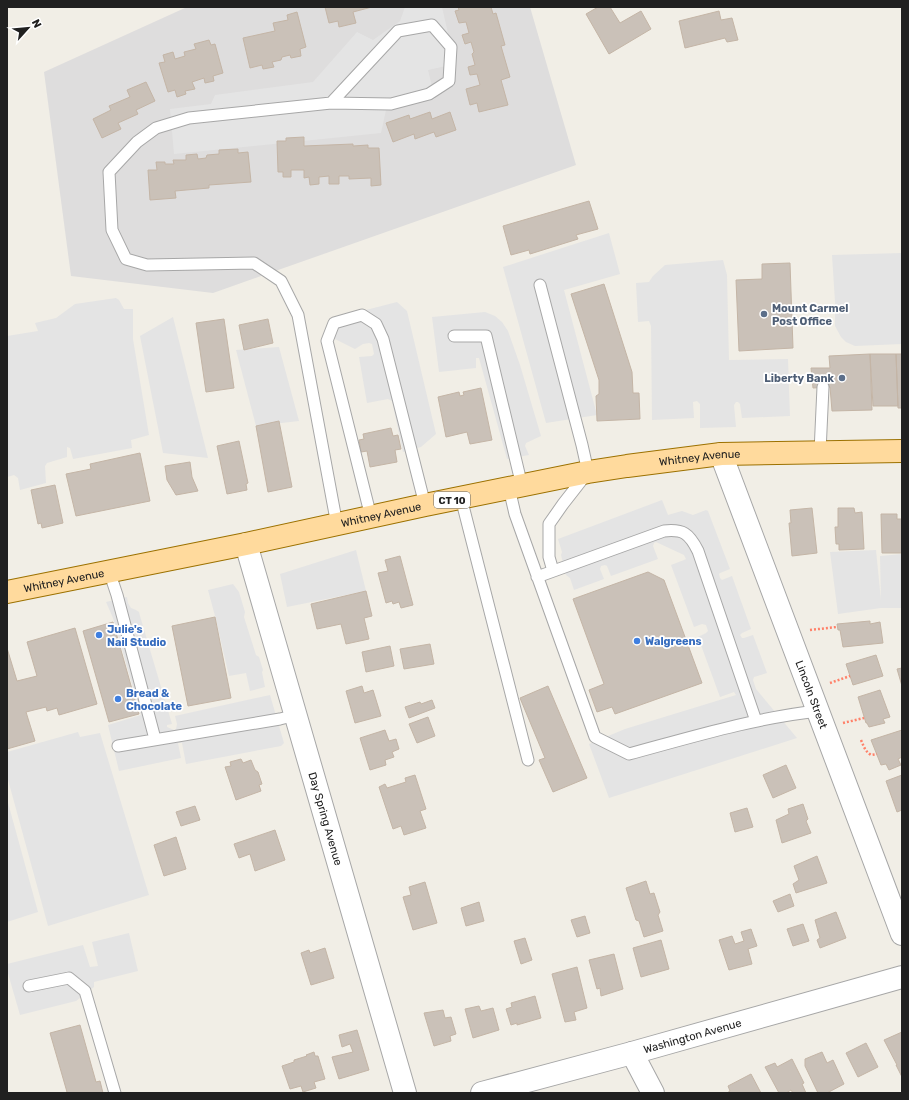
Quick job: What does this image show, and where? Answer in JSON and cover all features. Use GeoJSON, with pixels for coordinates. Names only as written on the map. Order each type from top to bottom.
{"type":"FeatureCollection","features":[{"type":"Feature","properties":{"kind":"main road","name":"Whitney Avenue"},"geometry":{"type":"LineString","coordinates":[[7,592],[246,544],[588,472],[721,454],[902,451]]}},
{"type":"Feature","properties":{"kind":"street","name":"Lincoln Street"},"geometry":{"type":"LineString","coordinates":[[721,454],[902,934]]}},
{"type":"Feature","properties":{"kind":"street","name":"Day Spring Avenue"},"geometry":{"type":"LineString","coordinates":[[246,544],[405,1093]]}},
{"type":"Feature","properties":{"kind":"street","name":"Washington Avenue"},"geometry":{"type":"LineString","coordinates":[[482,1093],[902,977]]}},
{"type":"Feature","properties":{"kind":"street"},"geometry":{"type":"LineString","coordinates":[[632,1052],[653,1093]]}},
{"type":"Feature","properties":{"kind":"lane"},"geometry":{"type":"LineString","coordinates":[[331,103],[398,31],[432,25],[450,47],[449,81],[429,94],[391,104],[331,103],[189,118],[156,128],[137,142],[109,172],[112,230],[126,259],[147,265],[254,263],[281,281],[298,315],[337,525]]}},
{"type":"Feature","properties":{"kind":"lane"},"geometry":{"type":"LineString","coordinates":[[540,285],[588,472],[549,524],[549,557],[553,571]]}},
{"type":"Feature","properties":{"kind":"lane"},"geometry":{"type":"LineString","coordinates":[[371,517],[328,341],[334,323],[362,315],[376,324],[383,339],[425,506]]}},
{"type":"Feature","properties":{"kind":"lane"},"geometry":{"type":"LineString","coordinates":[[454,336],[486,336],[516,487],[515,514],[595,737],[629,754],[756,721],[818,711]]}},
{"type":"Feature","properties":{"kind":"lane"},"geometry":{"type":"LineString","coordinates":[[820,452],[823,387]]}},
{"type":"Feature","properties":{"kind":"lane"},"geometry":{"type":"LineString","coordinates":[[461,498],[528,760]]}},
{"type":"Feature","properties":{"kind":"lane"},"geometry":{"type":"LineString","coordinates":[[537,577],[664,531],[676,530],[687,534],[698,551],[756,721]]}},
{"type":"Feature","properties":{"kind":"lane"},"geometry":{"type":"LineString","coordinates":[[109,571],[155,739]]}},
{"type":"Feature","properties":{"kind":"lane"},"geometry":{"type":"LineString","coordinates":[[118,746],[280,720],[296,715]]}},
{"type":"Feature","properties":{"kind":"lane"},"geometry":{"type":"LineString","coordinates":[[29,986],[69,978],[85,991],[115,1093]]}},
{"type":"Feature","properties":{"kind":"path"},"geometry":{"type":"LineString","coordinates":[[807,630],[837,627]]}},
{"type":"Feature","properties":{"kind":"path"},"geometry":{"type":"LineString","coordinates":[[826,684],[850,676]]}},
{"type":"Feature","properties":{"kind":"path"},"geometry":{"type":"LineString","coordinates":[[841,724],[864,718]]}},
{"type":"Feature","properties":{"kind":"path"},"geometry":{"type":"LineString","coordinates":[[861,740],[864,749],[867,752],[871,755],[877,754]]}},
{"type":"Feature","properties":{"kind":"shaded area"},"geometry":{"type":"Polygon","coordinates":[[[187,7],[530,7],[576,165],[213,293],[71,276],[44,72],[187,7]]]}},
{"type":"Feature","properties":{"kind":"shaded area"},"geometry":{"type":"Polygon","coordinates":[[[405,7],[442,7],[455,64],[428,70],[435,99],[386,110],[381,133],[174,154],[170,109],[211,104],[215,95],[313,82],[357,32],[373,40],[400,21],[405,7]]]}},
{"type":"Feature","properties":{"kind":"shaded area"},"geometry":{"type":"Polygon","coordinates":[[[609,233],[620,274],[564,290],[597,415],[546,423],[503,267],[609,233]]]}},
{"type":"Feature","properties":{"kind":"shaded area"},"geometry":{"type":"Polygon","coordinates":[[[902,253],[902,344],[855,346],[846,342],[841,337],[835,326],[832,255],[902,253]]]}},
{"type":"Feature","properties":{"kind":"shaded area"},"geometry":{"type":"Polygon","coordinates":[[[723,260],[727,275],[729,360],[788,359],[790,416],[742,418],[740,404],[736,402],[734,405],[736,427],[700,428],[700,404],[697,401],[693,402],[694,418],[652,420],[651,326],[649,321],[638,322],[636,283],[649,282],[665,265],[723,260]]]}},
{"type":"Feature","properties":{"kind":"shaded area"},"geometry":{"type":"Polygon","coordinates":[[[116,298],[119,300],[124,309],[133,309],[133,339],[149,435],[131,440],[132,448],[73,459],[70,448],[67,447],[67,457],[47,463],[45,466],[46,483],[20,490],[18,478],[14,475],[7,477],[7,336],[38,331],[35,323],[56,318],[75,304],[116,298]]]}},
{"type":"Feature","properties":{"kind":"shaded area"},"geometry":{"type":"Polygon","coordinates":[[[397,302],[407,311],[436,434],[421,447],[403,452],[392,401],[388,399],[367,403],[359,357],[372,356],[374,354],[372,344],[363,344],[355,349],[327,335],[331,319],[397,302]]]}},
{"type":"Feature","properties":{"kind":"shaded area"},"geometry":{"type":"Polygon","coordinates":[[[485,312],[495,316],[502,322],[508,331],[520,365],[541,436],[526,443],[525,446],[529,455],[507,459],[479,358],[476,358],[476,368],[439,372],[432,317],[485,312]]]}},
{"type":"Feature","properties":{"kind":"shaded area"},"geometry":{"type":"Polygon","coordinates":[[[173,317],[208,458],[163,453],[140,336],[173,317]]]}},
{"type":"Feature","properties":{"kind":"shaded area"},"geometry":{"type":"Polygon","coordinates":[[[279,347],[299,421],[256,426],[236,350],[279,347]]]}},
{"type":"Feature","properties":{"kind":"shaded area"},"geometry":{"type":"Polygon","coordinates":[[[662,500],[668,515],[682,511],[693,515],[706,510],[708,511],[730,569],[720,573],[720,578],[722,580],[732,576],[751,629],[740,635],[744,638],[753,635],[767,673],[754,677],[753,680],[756,689],[797,738],[609,798],[589,744],[625,729],[736,695],[734,692],[720,697],[698,637],[708,631],[706,625],[702,624],[694,627],[671,565],[686,559],[684,555],[656,542],[653,546],[658,559],[611,576],[607,566],[601,566],[600,569],[604,579],[574,590],[570,578],[566,575],[558,539],[662,500]]]}},
{"type":"Feature","properties":{"kind":"shaded area"},"geometry":{"type":"Polygon","coordinates":[[[356,550],[366,591],[287,607],[280,574],[356,550]]]}},
{"type":"Feature","properties":{"kind":"shaded area"},"geometry":{"type":"Polygon","coordinates":[[[876,550],[881,600],[880,556],[902,554],[902,608],[881,608],[838,614],[830,552],[876,550]]]}},
{"type":"Feature","properties":{"kind":"shaded area"},"geometry":{"type":"Polygon","coordinates":[[[233,584],[239,592],[245,612],[244,617],[256,655],[259,657],[263,670],[262,672],[265,687],[250,691],[246,673],[229,676],[208,590],[233,584]]]}},
{"type":"Feature","properties":{"kind":"shaded area"},"geometry":{"type":"Polygon","coordinates":[[[127,597],[131,608],[139,612],[172,724],[167,725],[167,727],[174,730],[176,729],[177,724],[175,716],[270,695],[284,743],[281,746],[186,764],[182,743],[178,743],[181,758],[119,771],[108,725],[141,715],[113,618],[106,602],[127,597]]]}},
{"type":"Feature","properties":{"kind":"shaded area"},"geometry":{"type":"Polygon","coordinates":[[[78,732],[80,737],[100,733],[149,895],[48,926],[7,776],[7,752],[78,732]]]}},
{"type":"Feature","properties":{"kind":"shaded area"},"geometry":{"type":"Polygon","coordinates":[[[7,799],[38,912],[7,922],[7,799]]]}},
{"type":"Feature","properties":{"kind":"shaded area"},"geometry":{"type":"Polygon","coordinates":[[[129,933],[138,971],[94,982],[94,987],[76,1001],[20,1015],[7,970],[7,964],[83,945],[90,967],[98,966],[92,942],[129,933]]]}},
{"type":"Feature","properties":{"kind":"building"},"geometry":{"type":"Polygon","coordinates":[[[325,7],[372,7],[353,12],[356,23],[339,27],[338,21],[329,23],[325,7]]]}},
{"type":"Feature","properties":{"kind":"building"},"geometry":{"type":"Polygon","coordinates":[[[458,7],[491,7],[493,14],[496,13],[505,45],[501,46],[510,77],[501,80],[508,105],[479,112],[477,103],[470,105],[466,89],[480,85],[477,74],[470,75],[468,67],[475,65],[472,54],[474,52],[471,42],[465,44],[462,35],[469,33],[466,22],[459,23],[455,11],[459,10],[458,7]]]}},
{"type":"Feature","properties":{"kind":"building"},"geometry":{"type":"Polygon","coordinates":[[[598,7],[610,7],[620,23],[641,11],[651,29],[609,54],[586,14],[598,7]]]}},
{"type":"Feature","properties":{"kind":"building"},"geometry":{"type":"Polygon","coordinates":[[[719,11],[721,20],[732,18],[738,40],[727,42],[725,38],[685,48],[679,21],[719,11]]]}},
{"type":"Feature","properties":{"kind":"building"},"geometry":{"type":"Polygon","coordinates":[[[297,12],[306,47],[300,49],[301,56],[291,58],[290,55],[282,57],[281,60],[272,62],[274,67],[263,69],[262,65],[250,68],[243,38],[275,31],[273,23],[288,20],[287,15],[297,12]]]}},
{"type":"Feature","properties":{"kind":"building"},"geometry":{"type":"Polygon","coordinates":[[[209,40],[211,45],[215,44],[223,73],[213,76],[214,81],[205,83],[204,78],[192,82],[195,89],[185,91],[186,94],[177,97],[175,90],[168,92],[159,63],[165,62],[163,55],[173,52],[175,59],[185,56],[184,52],[196,49],[194,44],[209,40]]]}},
{"type":"Feature","properties":{"kind":"building"},"geometry":{"type":"Polygon","coordinates":[[[146,82],[155,101],[136,110],[138,114],[118,123],[121,129],[102,138],[93,119],[111,110],[109,106],[130,97],[127,90],[146,82]]]}},
{"type":"Feature","properties":{"kind":"building"},"geometry":{"type":"Polygon","coordinates":[[[430,112],[432,119],[450,112],[456,130],[436,137],[434,132],[415,139],[414,134],[393,142],[386,123],[409,115],[410,119],[430,112]]]}},
{"type":"Feature","properties":{"kind":"building"},"geometry":{"type":"Polygon","coordinates":[[[304,137],[304,146],[353,144],[353,146],[368,145],[368,148],[379,148],[381,185],[371,186],[371,178],[349,179],[349,176],[339,176],[339,184],[329,184],[329,176],[319,177],[319,184],[310,185],[309,177],[304,178],[304,170],[291,170],[291,177],[283,177],[283,172],[278,172],[277,141],[286,141],[286,138],[304,137]]]}},
{"type":"Feature","properties":{"kind":"building"},"geometry":{"type":"Polygon","coordinates":[[[238,149],[238,153],[248,152],[251,182],[209,185],[209,188],[175,191],[176,198],[150,200],[148,170],[157,170],[156,162],[174,164],[173,160],[186,160],[186,155],[197,154],[198,159],[206,158],[207,155],[219,154],[219,150],[238,149]]]}},
{"type":"Feature","properties":{"kind":"building"},"geometry":{"type":"Polygon","coordinates":[[[589,201],[598,229],[576,235],[578,239],[530,254],[529,250],[511,255],[503,226],[589,201]]]}},
{"type":"Feature","properties":{"kind":"building","name":"Mount Carmel Post Office"},"geometry":{"type":"Polygon","coordinates":[[[790,263],[793,348],[739,351],[736,280],[762,279],[762,264],[790,263]]]}},
{"type":"Feature","properties":{"kind":"building"},"geometry":{"type":"Polygon","coordinates":[[[604,284],[632,372],[633,393],[639,393],[640,419],[597,421],[596,396],[599,394],[599,380],[571,294],[604,284]]]}},
{"type":"Feature","properties":{"kind":"building"},"geometry":{"type":"Polygon","coordinates":[[[224,319],[234,388],[206,392],[196,323],[224,319]]]}},
{"type":"Feature","properties":{"kind":"building"},"geometry":{"type":"Polygon","coordinates":[[[268,319],[273,343],[244,350],[239,325],[268,319]]]}},
{"type":"Feature","properties":{"kind":"building","name":"Liberty Bank"},"geometry":{"type":"Polygon","coordinates":[[[870,354],[872,410],[832,411],[830,387],[813,388],[811,368],[830,368],[829,356],[870,354]]]}},
{"type":"Feature","properties":{"kind":"building"},"geometry":{"type":"Polygon","coordinates":[[[870,354],[896,354],[898,406],[873,406],[870,354]]]}},
{"type":"Feature","properties":{"kind":"building"},"geometry":{"type":"Polygon","coordinates":[[[896,354],[902,354],[902,408],[898,408],[896,354]]]}},
{"type":"Feature","properties":{"kind":"building"},"geometry":{"type":"Polygon","coordinates":[[[481,388],[492,440],[470,444],[467,432],[446,437],[438,397],[459,392],[460,396],[464,395],[463,392],[481,388]]]}},
{"type":"Feature","properties":{"kind":"building"},"geometry":{"type":"Polygon","coordinates":[[[279,421],[292,487],[268,492],[256,426],[279,421]]]}},
{"type":"Feature","properties":{"kind":"building"},"geometry":{"type":"Polygon","coordinates":[[[391,428],[393,436],[398,435],[401,449],[395,450],[397,462],[370,467],[367,451],[361,452],[359,440],[364,439],[363,434],[391,428]]]}},
{"type":"Feature","properties":{"kind":"building"},"geometry":{"type":"Polygon","coordinates":[[[239,441],[248,483],[246,484],[247,490],[227,494],[217,446],[239,441]]]}},
{"type":"Feature","properties":{"kind":"building"},"geometry":{"type":"Polygon","coordinates":[[[140,453],[150,501],[76,516],[66,474],[91,469],[90,464],[140,453]]]}},
{"type":"Feature","properties":{"kind":"building"},"geometry":{"type":"Polygon","coordinates":[[[190,462],[192,477],[198,491],[176,495],[167,480],[165,466],[190,462]]]}},
{"type":"Feature","properties":{"kind":"building"},"geometry":{"type":"Polygon","coordinates":[[[55,485],[63,523],[42,528],[41,523],[38,524],[31,490],[55,485]]]}},
{"type":"Feature","properties":{"kind":"building"},"geometry":{"type":"Polygon","coordinates":[[[812,508],[817,553],[792,556],[789,523],[791,523],[790,510],[812,508]]]}},
{"type":"Feature","properties":{"kind":"building"},"geometry":{"type":"Polygon","coordinates":[[[838,508],[854,508],[855,513],[862,512],[864,549],[839,550],[839,544],[836,544],[835,527],[838,527],[838,508]]]}},
{"type":"Feature","properties":{"kind":"building"},"geometry":{"type":"Polygon","coordinates":[[[881,514],[897,514],[897,519],[902,519],[902,553],[882,553],[881,514]]]}},
{"type":"Feature","properties":{"kind":"building"},"geometry":{"type":"Polygon","coordinates":[[[400,556],[413,605],[401,608],[399,602],[393,604],[392,601],[386,603],[378,573],[388,571],[385,560],[400,556]]]}},
{"type":"Feature","properties":{"kind":"building","name":"Walgreens"},"geometry":{"type":"Polygon","coordinates":[[[648,572],[664,580],[702,683],[615,714],[612,707],[597,712],[589,690],[604,684],[573,599],[648,572]]]}},
{"type":"Feature","properties":{"kind":"building"},"geometry":{"type":"Polygon","coordinates":[[[366,591],[372,616],[364,618],[369,639],[346,644],[341,624],[317,629],[311,604],[366,591]]]}},
{"type":"Feature","properties":{"kind":"building"},"geometry":{"type":"Polygon","coordinates":[[[215,617],[231,698],[188,706],[172,626],[215,617]]]}},
{"type":"Feature","properties":{"kind":"building"},"geometry":{"type":"Polygon","coordinates":[[[870,621],[870,624],[880,622],[883,643],[843,647],[840,630],[838,630],[837,624],[870,621]]]}},
{"type":"Feature","properties":{"kind":"building"},"geometry":{"type":"Polygon","coordinates":[[[113,622],[139,714],[109,722],[83,631],[113,622]]]}},
{"type":"Feature","properties":{"kind":"building"},"geometry":{"type":"Polygon","coordinates":[[[75,628],[97,704],[59,715],[57,708],[47,711],[46,707],[26,712],[35,741],[7,749],[7,648],[17,681],[37,676],[27,642],[75,628]]]}},
{"type":"Feature","properties":{"kind":"building"},"geometry":{"type":"Polygon","coordinates":[[[430,644],[434,664],[404,669],[400,649],[430,644]]]}},
{"type":"Feature","properties":{"kind":"building"},"geometry":{"type":"Polygon","coordinates":[[[390,646],[394,666],[366,672],[362,652],[390,646]]]}},
{"type":"Feature","properties":{"kind":"building"},"geometry":{"type":"Polygon","coordinates":[[[876,655],[883,676],[853,685],[846,664],[876,655]]]}},
{"type":"Feature","properties":{"kind":"building"},"geometry":{"type":"Polygon","coordinates":[[[902,668],[902,686],[897,669],[902,668]]]}},
{"type":"Feature","properties":{"kind":"building"},"geometry":{"type":"Polygon","coordinates":[[[362,686],[364,693],[373,690],[381,716],[355,723],[346,691],[362,686]]]}},
{"type":"Feature","properties":{"kind":"building"},"geometry":{"type":"Polygon","coordinates":[[[548,686],[587,778],[553,792],[539,760],[545,758],[520,698],[548,686]]]}},
{"type":"Feature","properties":{"kind":"building"},"geometry":{"type":"Polygon","coordinates":[[[880,690],[890,717],[883,719],[885,723],[869,727],[866,723],[858,697],[880,690]]]}},
{"type":"Feature","properties":{"kind":"building"},"geometry":{"type":"Polygon","coordinates":[[[432,700],[435,708],[409,718],[405,707],[432,700]]]}},
{"type":"Feature","properties":{"kind":"building"},"geometry":{"type":"Polygon","coordinates":[[[428,717],[435,736],[417,743],[409,724],[428,717]]]}},
{"type":"Feature","properties":{"kind":"building"},"geometry":{"type":"Polygon","coordinates":[[[385,730],[389,741],[396,739],[399,749],[392,752],[394,757],[385,760],[386,765],[370,770],[360,738],[385,730]]]}},
{"type":"Feature","properties":{"kind":"building"},"geometry":{"type":"Polygon","coordinates":[[[902,730],[902,757],[898,759],[901,765],[889,770],[886,764],[881,765],[871,740],[902,730]]]}},
{"type":"Feature","properties":{"kind":"building"},"geometry":{"type":"Polygon","coordinates":[[[241,759],[243,763],[251,760],[255,770],[258,772],[262,784],[259,785],[261,791],[236,800],[225,767],[231,766],[230,762],[241,759]]]}},
{"type":"Feature","properties":{"kind":"building"},"geometry":{"type":"Polygon","coordinates":[[[786,765],[796,788],[773,798],[763,775],[786,765]]]}},
{"type":"Feature","properties":{"kind":"building"},"geometry":{"type":"Polygon","coordinates":[[[415,775],[426,809],[420,811],[426,828],[404,835],[401,826],[393,829],[379,787],[385,784],[387,788],[406,782],[405,778],[415,775]]]}},
{"type":"Feature","properties":{"kind":"building"},"geometry":{"type":"Polygon","coordinates":[[[902,775],[902,810],[897,812],[886,781],[902,775]]]}},
{"type":"Feature","properties":{"kind":"building"},"geometry":{"type":"Polygon","coordinates":[[[803,804],[808,819],[806,821],[811,833],[782,843],[776,820],[789,814],[788,809],[803,804]]]}},
{"type":"Feature","properties":{"kind":"building"},"geometry":{"type":"Polygon","coordinates":[[[195,806],[200,820],[181,826],[176,812],[195,806]]]}},
{"type":"Feature","properties":{"kind":"building"},"geometry":{"type":"Polygon","coordinates":[[[747,808],[753,827],[735,832],[730,813],[747,808]]]}},
{"type":"Feature","properties":{"kind":"building"},"geometry":{"type":"Polygon","coordinates":[[[275,830],[285,860],[255,871],[250,854],[239,858],[234,844],[275,830]]]}},
{"type":"Feature","properties":{"kind":"building"},"geometry":{"type":"Polygon","coordinates":[[[176,837],[186,869],[164,876],[154,845],[176,837]]]}},
{"type":"Feature","properties":{"kind":"building"},"geometry":{"type":"Polygon","coordinates":[[[817,856],[827,883],[796,893],[793,884],[799,880],[794,866],[817,856]]]}},
{"type":"Feature","properties":{"kind":"building"},"geometry":{"type":"Polygon","coordinates":[[[646,881],[650,894],[654,893],[660,912],[658,915],[663,931],[644,937],[639,921],[636,920],[626,888],[646,881]]]}},
{"type":"Feature","properties":{"kind":"building"},"geometry":{"type":"Polygon","coordinates":[[[425,882],[437,923],[413,930],[403,897],[411,895],[409,887],[425,882]]]}},
{"type":"Feature","properties":{"kind":"building"},"geometry":{"type":"Polygon","coordinates":[[[790,894],[794,906],[778,912],[773,901],[790,894]]]}},
{"type":"Feature","properties":{"kind":"building"},"geometry":{"type":"Polygon","coordinates":[[[479,902],[484,921],[466,926],[461,908],[479,902]]]}},
{"type":"Feature","properties":{"kind":"building"},"geometry":{"type":"Polygon","coordinates":[[[836,912],[846,938],[820,948],[817,940],[820,938],[815,920],[836,912]]]}},
{"type":"Feature","properties":{"kind":"building"},"geometry":{"type":"Polygon","coordinates":[[[585,916],[590,933],[577,937],[571,920],[585,916]]]}},
{"type":"Feature","properties":{"kind":"building"},"geometry":{"type":"Polygon","coordinates":[[[803,924],[809,941],[793,946],[787,929],[803,924]]]}},
{"type":"Feature","properties":{"kind":"building"},"geometry":{"type":"Polygon","coordinates":[[[751,929],[757,946],[748,949],[752,964],[729,970],[719,940],[732,936],[735,944],[744,941],[741,932],[751,929]]]}},
{"type":"Feature","properties":{"kind":"building"},"geometry":{"type":"Polygon","coordinates":[[[525,938],[532,960],[521,964],[514,941],[525,938]]]}},
{"type":"Feature","properties":{"kind":"building"},"geometry":{"type":"Polygon","coordinates":[[[661,940],[669,969],[641,977],[633,948],[661,940]]]}},
{"type":"Feature","properties":{"kind":"building"},"geometry":{"type":"Polygon","coordinates":[[[325,948],[334,978],[311,985],[301,953],[309,950],[310,953],[325,948]]]}},
{"type":"Feature","properties":{"kind":"building"},"geometry":{"type":"Polygon","coordinates":[[[614,954],[623,989],[601,996],[600,988],[597,989],[589,960],[614,954]]]}},
{"type":"Feature","properties":{"kind":"building"},"geometry":{"type":"Polygon","coordinates":[[[577,967],[587,1008],[574,1012],[576,1020],[565,1022],[552,974],[577,967]]]}},
{"type":"Feature","properties":{"kind":"building"},"geometry":{"type":"Polygon","coordinates":[[[535,996],[541,1018],[517,1025],[517,1023],[511,1025],[506,1009],[512,1007],[511,1003],[535,996]]]}},
{"type":"Feature","properties":{"kind":"building"},"geometry":{"type":"Polygon","coordinates":[[[479,1006],[481,1011],[493,1008],[499,1030],[473,1038],[465,1009],[479,1006]]]}},
{"type":"Feature","properties":{"kind":"building"},"geometry":{"type":"Polygon","coordinates":[[[443,1010],[445,1018],[451,1017],[456,1034],[450,1036],[451,1041],[434,1046],[424,1013],[443,1010]]]}},
{"type":"Feature","properties":{"kind":"building"},"geometry":{"type":"Polygon","coordinates":[[[80,1025],[96,1082],[100,1081],[103,1093],[64,1093],[67,1092],[50,1033],[80,1025]]]}},
{"type":"Feature","properties":{"kind":"building"},"geometry":{"type":"Polygon","coordinates":[[[357,1030],[369,1070],[339,1079],[332,1057],[353,1052],[350,1044],[342,1047],[339,1035],[357,1030]]]}},
{"type":"Feature","properties":{"kind":"building"},"geometry":{"type":"Polygon","coordinates":[[[902,1032],[902,1077],[884,1040],[902,1032]]]}},
{"type":"Feature","properties":{"kind":"building"},"geometry":{"type":"Polygon","coordinates":[[[866,1043],[878,1067],[858,1077],[846,1053],[866,1043]]]}},
{"type":"Feature","properties":{"kind":"building"},"geometry":{"type":"Polygon","coordinates":[[[314,1052],[315,1056],[318,1056],[325,1079],[314,1082],[316,1088],[303,1092],[301,1086],[290,1089],[282,1066],[314,1052]]]}},
{"type":"Feature","properties":{"kind":"building"},"geometry":{"type":"Polygon","coordinates":[[[822,1052],[827,1063],[833,1060],[844,1084],[827,1093],[818,1093],[805,1066],[805,1059],[822,1052]]]}},
{"type":"Feature","properties":{"kind":"building"},"geometry":{"type":"Polygon","coordinates":[[[792,1059],[804,1083],[802,1084],[806,1093],[793,1093],[791,1090],[786,1093],[779,1093],[765,1067],[775,1063],[777,1067],[792,1059]]]}},
{"type":"Feature","properties":{"kind":"building"},"geometry":{"type":"Polygon","coordinates":[[[751,1074],[761,1093],[727,1093],[730,1091],[728,1086],[751,1074]]]}},
{"type":"Feature","properties":{"kind":"place","name":"Mount Carmel Post Office"},"geometry":{"type":"Point","coordinates":[764,314]}},
{"type":"Feature","properties":{"kind":"place","name":"Liberty Bank"},"geometry":{"type":"Point","coordinates":[842,378]}},
{"type":"Feature","properties":{"kind":"place","name":"Julie's Nail Studio"},"geometry":{"type":"Point","coordinates":[99,635]}},
{"type":"Feature","properties":{"kind":"place","name":"Walgreens"},"geometry":{"type":"Point","coordinates":[637,641]}},
{"type":"Feature","properties":{"kind":"place","name":"Bread & Chocolate"},"geometry":{"type":"Point","coordinates":[118,699]}}]}
